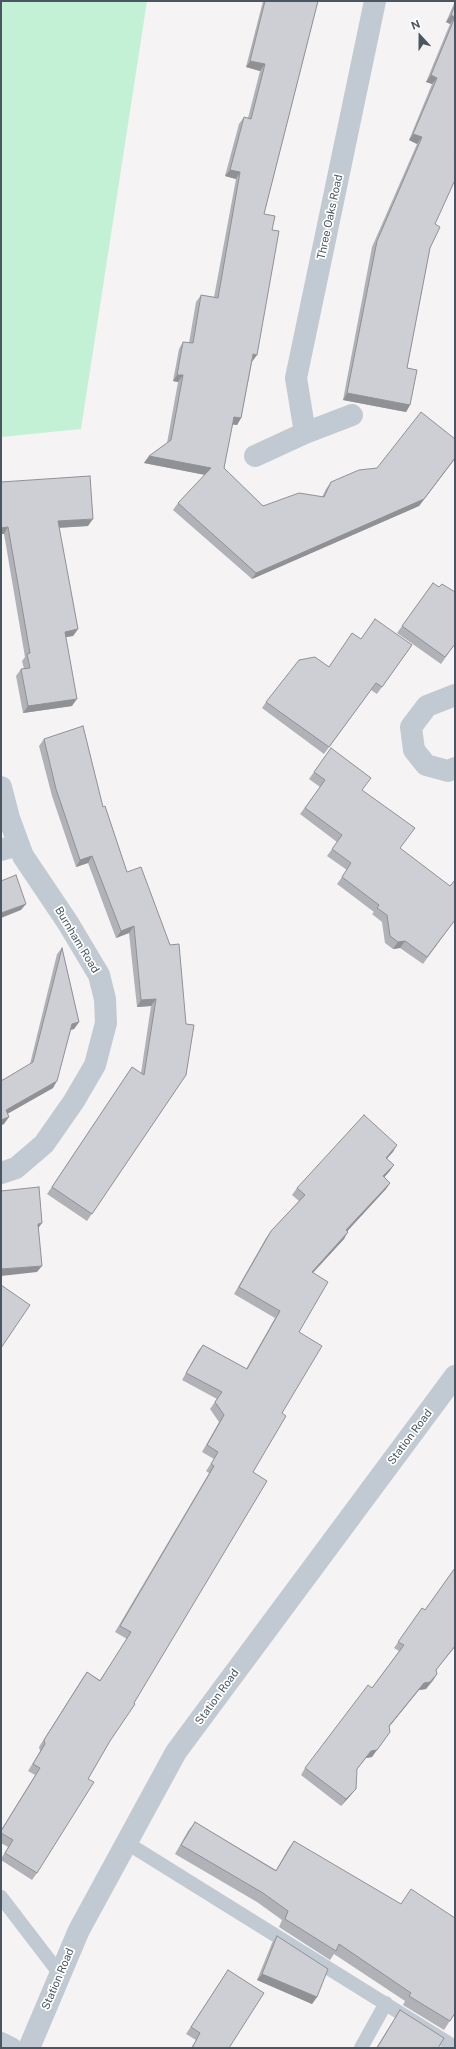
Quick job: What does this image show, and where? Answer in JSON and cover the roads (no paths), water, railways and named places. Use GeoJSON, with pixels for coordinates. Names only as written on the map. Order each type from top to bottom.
{"type":"FeatureCollection","features":[{"type":"Feature","properties":{"kind":"street","name":"Three Oaks Road"},"geometry":{"type":"LineString","coordinates":[[305,433],[296,378],[375,1]]}},
{"type":"Feature","properties":{"kind":"street"},"geometry":{"type":"LineString","coordinates":[[255,456],[305,433],[352,415]]}},
{"type":"Feature","properties":{"kind":"street"},"geometry":{"type":"LineString","coordinates":[[455,695],[427,706],[410,727],[414,750],[426,765],[448,771],[455,768]]}},
{"type":"Feature","properties":{"kind":"street","name":"Burnham Road"},"geometry":{"type":"LineString","coordinates":[[1,787],[9,818],[10,848],[23,856],[68,923],[99,975],[106,1000],[106,1023],[95,1065],[74,1101],[44,1144],[16,1168],[1,1173]]}},
{"type":"Feature","properties":{"kind":"street","name":"Station Road"},"geometry":{"type":"LineString","coordinates":[[29,2048],[79,1930],[176,1752],[455,1376]]}},
{"type":"Feature","properties":{"kind":"street"},"geometry":{"type":"LineString","coordinates":[[1,2044],[11,2048]]}},
{"type":"Feature","properties":{"kind":"lane"},"geometry":{"type":"LineString","coordinates":[[127,1843],[455,2047]]}},
{"type":"Feature","properties":{"kind":"lane"},"geometry":{"type":"LineString","coordinates":[[1,1897],[60,1974]]}},
{"type":"Feature","properties":{"kind":"lane"},"geometry":{"type":"LineString","coordinates":[[361,2048],[386,2003]]}}]}
